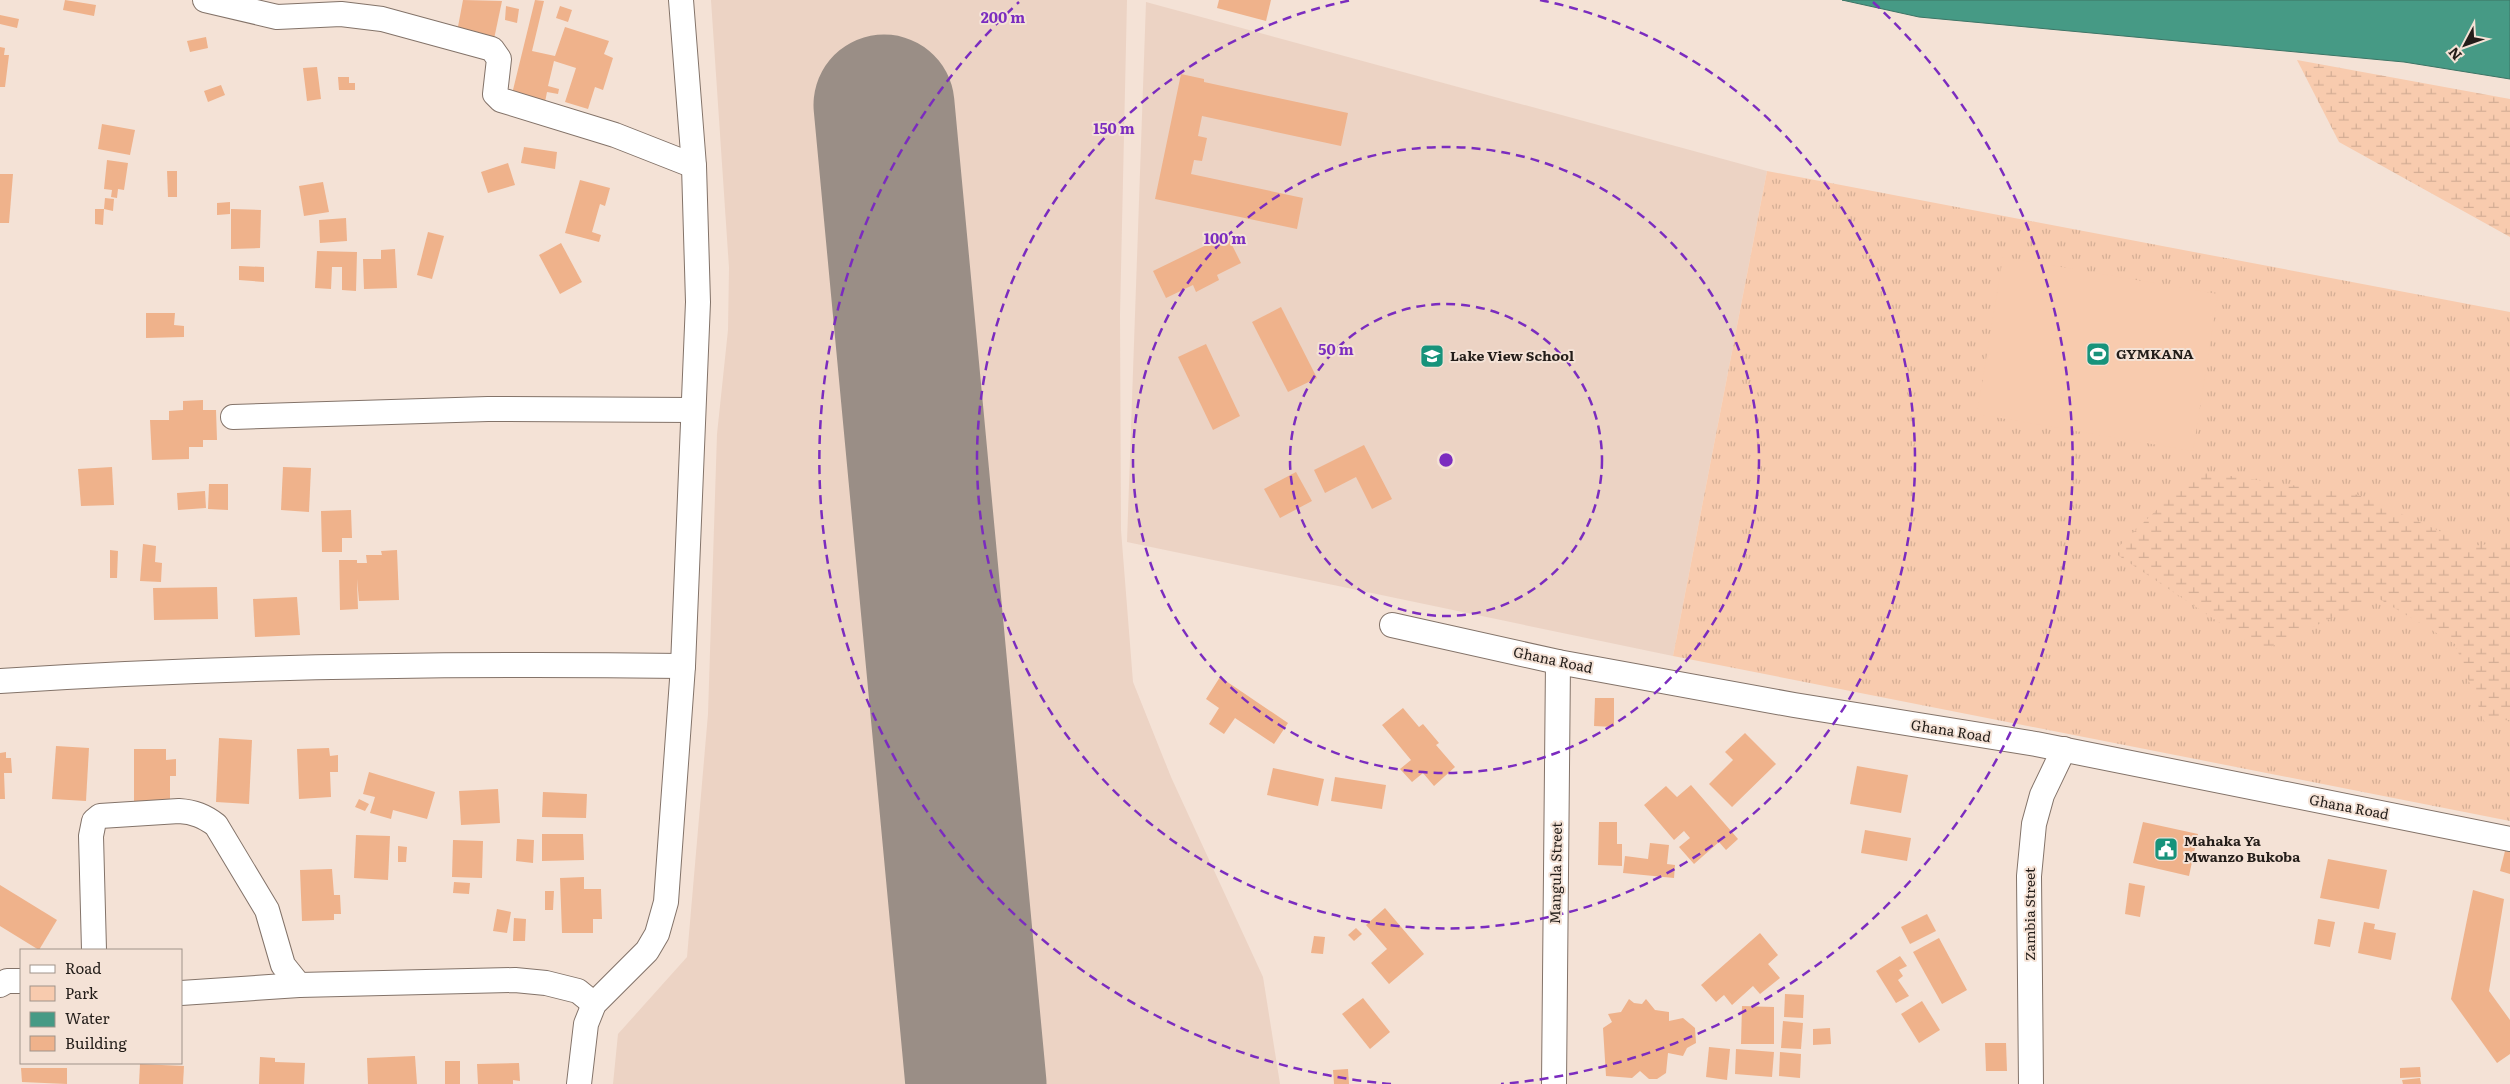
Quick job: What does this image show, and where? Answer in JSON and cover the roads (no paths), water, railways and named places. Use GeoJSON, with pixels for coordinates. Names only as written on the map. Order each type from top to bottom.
{"type":"FeatureCollection","features":[{"type":"Feature","properties":{"kind":"street"},"geometry":{"type":"LineString","coordinates":[[205,0],[257,6],[277,17],[341,14],[382,19],[492,49],[499,59],[495,94],[501,100],[615,135],[694,166]]}},
{"type":"Feature","properties":{"kind":"street"},"geometry":{"type":"LineString","coordinates":[[579,1084],[586,1024],[594,1004],[647,951],[656,934],[666,902],[683,666],[698,302],[694,166],[681,0]]}},
{"type":"Feature","properties":{"kind":"street"},"geometry":{"type":"LineString","coordinates":[[234,417],[488,409],[693,410]]}},
{"type":"Feature","properties":{"kind":"street","name":"Ghana Road"},"geometry":{"type":"LineString","coordinates":[[1392,625],[1558,662],[2064,750],[2510,839]]}},
{"type":"Feature","properties":{"kind":"street","name":"Mangula Street"},"geometry":{"type":"LineString","coordinates":[[1554,1084],[1558,662]]}},
{"type":"Feature","properties":{"kind":"street"},"geometry":{"type":"LineString","coordinates":[[0,681],[87,675],[388,665],[683,666]]}},
{"type":"Feature","properties":{"kind":"street","name":"Zambia Street"},"geometry":{"type":"LineString","coordinates":[[2031,1084],[2029,876],[2032,841],[2034,824],[2042,795],[2064,750]]}},
{"type":"Feature","properties":{"kind":"street"},"geometry":{"type":"LineString","coordinates":[[94,949],[91,836],[94,822],[100,816],[179,811],[192,812],[204,816],[216,826],[267,910],[283,966],[299,985]]}},
{"type":"Feature","properties":{"kind":"street"},"geometry":{"type":"LineString","coordinates":[[182,993],[299,985],[516,980],[546,983],[578,991],[594,1004]]}},
{"type":"Feature","properties":{"kind":"street"},"geometry":{"type":"LineString","coordinates":[[0,984],[7,981],[20,981]]}},
{"type":"Feature","properties":{"kind":"water"},"geometry":{"type":"Polygon","coordinates":[[[1842,0],[2510,0],[2510,79],[2404,62],[1919,17],[1842,0]]]}},
{"type":"Feature","properties":{"kind":"place","name":"GYMKANA"},"geometry":{"type":"Point","coordinates":[2098,354]}},
{"type":"Feature","properties":{"kind":"place","name":"Lake View School"},"geometry":{"type":"Point","coordinates":[1432,356]}},
{"type":"Feature","properties":{"kind":"place","name":"Mahaka Ya Mwanzo Bukoba"},"geometry":{"type":"Point","coordinates":[2166,849]}}]}
